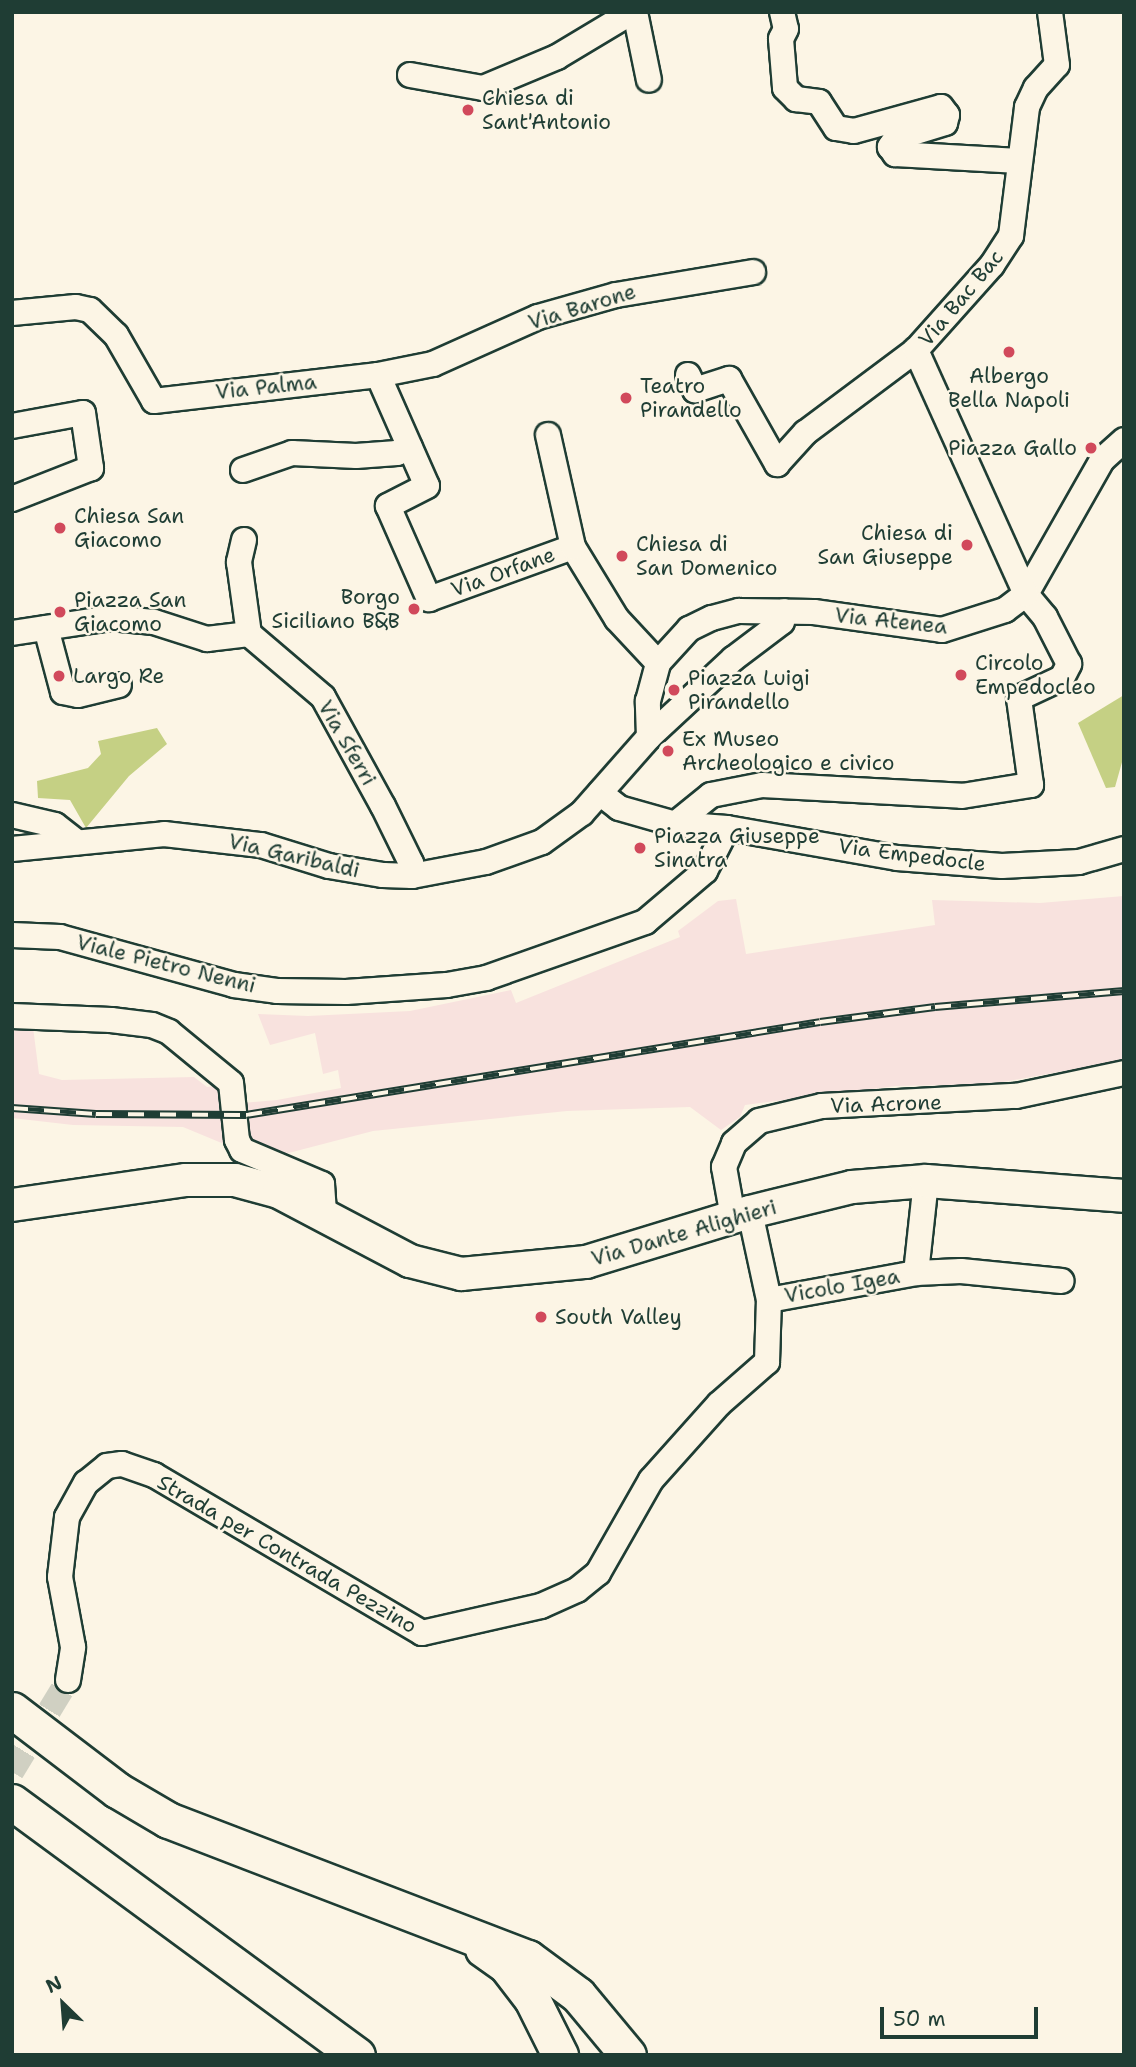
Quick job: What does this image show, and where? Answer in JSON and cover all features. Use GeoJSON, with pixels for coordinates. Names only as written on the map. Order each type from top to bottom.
{"type":"FeatureCollection","features":[{"type":"Feature","properties":{"kind":"main road"},"geometry":{"type":"LineString","coordinates":[[12,1710],[117,1790],[168,1820],[528,1958],[578,1995],[628,2055]]}},
{"type":"Feature","properties":{"kind":"main road"},"geometry":{"type":"LineString","coordinates":[[12,1802],[357,2055]]}},
{"type":"Feature","properties":{"kind":"main road"},"geometry":{"type":"LineString","coordinates":[[453,1928],[506,1965],[532,1999],[560,2055]]}},
{"type":"Feature","properties":{"kind":"street"},"geometry":{"type":"LineString","coordinates":[[410,75],[483,88],[558,57],[634,12],[649,80]]}},
{"type":"Feature","properties":{"kind":"street"},"geometry":{"type":"LineString","coordinates":[[782,12],[786,29],[781,39],[782,73],[789,95],[819,103],[832,124],[848,132],[941,107],[947,115],[946,123],[896,138],[890,147],[895,155],[1019,161]]}},
{"type":"Feature","properties":{"kind":"street","name":"Via Bac Bac"},"geometry":{"type":"LineString","coordinates":[[675,824],[712,795],[762,785],[962,796],[1031,785],[1018,698],[1062,678],[1069,668],[1045,617],[1026,594],[916,350],[992,265],[1012,236],[1027,107],[1036,88],[1057,65],[1050,12]]}},
{"type":"Feature","properties":{"kind":"street","name":"Via Barone"},"geometry":{"type":"LineString","coordinates":[[378,375],[433,363],[538,317],[616,295],[752,272]]}},
{"type":"Feature","properties":{"kind":"street","name":"Via Palma"},"geometry":{"type":"LineString","coordinates":[[12,313],[76,307],[90,310],[116,335],[154,401],[271,385],[378,375]]}},
{"type":"Feature","properties":{"kind":"street"},"geometry":{"type":"LineString","coordinates":[[688,375],[695,390],[729,379],[777,464],[805,433],[916,350]]}},
{"type":"Feature","properties":{"kind":"street","name":"Via Orfane"},"geometry":{"type":"LineString","coordinates":[[378,375],[427,486],[388,506],[429,599],[573,547],[617,619],[658,663]]}},
{"type":"Feature","properties":{"kind":"street"},"geometry":{"type":"LineString","coordinates":[[12,426],[83,413],[91,468],[12,499]]}},
{"type":"Feature","properties":{"kind":"street"},"geometry":{"type":"LineString","coordinates":[[548,435],[573,547]]}},
{"type":"Feature","properties":{"kind":"street","name":"Via Atenea"},"geometry":{"type":"LineString","coordinates":[[658,663],[689,629],[739,611],[783,611],[943,630],[990,616],[1026,594],[1102,460],[1124,440]]}},
{"type":"Feature","properties":{"kind":"street"},"geometry":{"type":"LineString","coordinates":[[243,470],[292,453],[356,456],[397,453],[410,447]]}},
{"type":"Feature","properties":{"kind":"street"},"geometry":{"type":"LineString","coordinates":[[12,633],[110,618],[154,622],[207,639],[249,634],[239,562],[244,540]]}},
{"type":"Feature","properties":{"kind":"street"},"geometry":{"type":"LineString","coordinates":[[675,824],[619,808],[600,793],[649,737],[733,659],[782,622],[783,611]]}},
{"type":"Feature","properties":{"kind":"street"},"geometry":{"type":"LineString","coordinates":[[46,628],[63,692],[78,695],[119,685]]}},
{"type":"Feature","properties":{"kind":"street","name":"Via Sferri"},"geometry":{"type":"LineString","coordinates":[[249,634],[263,641],[323,697],[383,806],[411,863],[412,876]]}},
{"type":"Feature","properties":{"kind":"street"},"geometry":{"type":"LineString","coordinates":[[649,737],[648,701],[658,663]]}},
{"type":"Feature","properties":{"kind":"street","name":"Via Garibaldi"},"geometry":{"type":"LineString","coordinates":[[12,849],[164,834],[224,839],[361,873],[412,876],[516,853],[541,842],[582,813],[600,793]]}},
{"type":"Feature","properties":{"kind":"street"},"geometry":{"type":"LineString","coordinates":[[12,815],[55,825],[77,842]]}},
{"type":"Feature","properties":{"kind":"street","name":"Via Empedocle"},"geometry":{"type":"LineString","coordinates":[[675,824],[700,829],[727,828],[897,858],[1002,866],[1079,862],[1122,845]]}},
{"type":"Feature","properties":{"kind":"street","name":"Viale Pietro Nenni"},"geometry":{"type":"LineString","coordinates":[[12,935],[60,937],[234,985],[277,991],[346,992],[447,985],[486,978],[645,922],[705,871],[727,828]]}},
{"type":"Feature","properties":{"kind":"street"},"geometry":{"type":"LineString","coordinates":[[12,1016],[111,1020],[152,1025],[169,1032],[231,1083],[237,1140],[242,1150],[323,1184],[324,1214]]}},
{"type":"Feature","properties":{"kind":"street","name":"Via Acrone"},"geometry":{"type":"LineString","coordinates":[[742,1215],[724,1167],[734,1143],[759,1121],[822,1106],[1016,1097],[1124,1073]]}},
{"type":"Feature","properties":{"kind":"street","name":"Via Dante Alighieri"},"geometry":{"type":"LineString","coordinates":[[12,1205],[186,1180],[236,1180],[279,1192],[410,1261],[461,1274],[586,1262],[742,1215],[852,1187],[926,1181],[1124,1196]]}},
{"type":"Feature","properties":{"kind":"street","name":"Vicolo Igea"},"geometry":{"type":"LineString","coordinates":[[916,1273],[926,1181]]}},
{"type":"Feature","properties":{"kind":"street","name":"Strada per Contrada Pezzino"},"geometry":{"type":"LineString","coordinates":[[68,1680],[74,1647],[60,1577],[67,1517],[86,1483],[107,1466],[122,1464],[154,1475],[408,1629],[432,1634],[518,1612],[577,1590],[598,1573],[651,1480],[719,1404],[767,1362],[769,1300],[742,1215]]}},
{"type":"Feature","properties":{"kind":"street","name":"Vicolo Igea"},"geometry":{"type":"LineString","coordinates":[[769,1300],[916,1273],[961,1271],[1062,1281]]}},
{"type":"Feature","properties":{"kind":"shaded area"},"geometry":{"type":"Polygon","coordinates":[[[1124,896],[1124,1060],[992,1084],[896,1086],[745,1105],[740,1117],[721,1130],[690,1107],[567,1111],[373,1131],[277,1156],[247,1136],[224,1144],[183,1127],[73,1125],[12,1118],[12,1026],[33,1027],[39,1074],[62,1080],[194,1077],[207,1087],[222,1085],[243,1103],[277,1100],[341,1088],[338,1070],[323,1074],[315,1033],[270,1045],[258,1014],[308,1016],[410,1011],[511,990],[516,1003],[680,937],[678,931],[718,901],[736,899],[746,954],[935,925],[932,900],[1040,903],[1124,896]]]}},
{"type":"Feature","properties":{"kind":"green space"},"geometry":{"type":"Polygon","coordinates":[[[1124,695],[1124,755],[1115,787],[1106,788],[1078,723],[1124,695]]]}},
{"type":"Feature","properties":{"kind":"green space"},"geometry":{"type":"Polygon","coordinates":[[[157,728],[167,744],[129,776],[86,828],[70,800],[38,798],[37,781],[88,768],[101,754],[98,741],[157,728]]]}},
{"type":"Feature","properties":{"kind":"tunnel"},"geometry":{"type":"LineString","coordinates":[[12,1772],[68,1680]]}},
{"type":"Feature","properties":{"kind":"railway"},"geometry":{"type":"LineString","coordinates":[[12,1108],[96,1114],[246,1115],[820,1022],[935,1007],[1124,991]]}},
{"type":"Feature","properties":{"kind":"place","name":"Chiesa di Sant'Antonio"},"geometry":{"type":"Point","coordinates":[468,110]}},
{"type":"Feature","properties":{"kind":"place","name":"Albergo Bella Napoli"},"geometry":{"type":"Point","coordinates":[1009,352]}},
{"type":"Feature","properties":{"kind":"place","name":"Teatro Pirandello"},"geometry":{"type":"Point","coordinates":[626,398]}},
{"type":"Feature","properties":{"kind":"place","name":"Piazza Gallo"},"geometry":{"type":"Point","coordinates":[1091,448]}},
{"type":"Feature","properties":{"kind":"place","name":"Chiesa San Giacomo"},"geometry":{"type":"Point","coordinates":[60,528]}},
{"type":"Feature","properties":{"kind":"place","name":"Chiesa di San Giuseppe"},"geometry":{"type":"Point","coordinates":[967,545]}},
{"type":"Feature","properties":{"kind":"place","name":"Chiesa di San Domenico"},"geometry":{"type":"Point","coordinates":[622,556]}},
{"type":"Feature","properties":{"kind":"place","name":"Borgo Siciliano B&B"},"geometry":{"type":"Point","coordinates":[414,609]}},
{"type":"Feature","properties":{"kind":"place","name":"Piazza San Giacomo"},"geometry":{"type":"Point","coordinates":[60,612]}},
{"type":"Feature","properties":{"kind":"place","name":"Circolo Empedocleo"},"geometry":{"type":"Point","coordinates":[961,675]}},
{"type":"Feature","properties":{"kind":"place","name":"Largo Re"},"geometry":{"type":"Point","coordinates":[59,676]}},
{"type":"Feature","properties":{"kind":"place","name":"Piazza Luigi Pirandello"},"geometry":{"type":"Point","coordinates":[674,690]}},
{"type":"Feature","properties":{"kind":"place","name":"Ex Museo Archeologico e civico"},"geometry":{"type":"Point","coordinates":[668,751]}},
{"type":"Feature","properties":{"kind":"place","name":"Piazza Giuseppe Sinatra"},"geometry":{"type":"Point","coordinates":[640,848]}},
{"type":"Feature","properties":{"kind":"place","name":"South Valley"},"geometry":{"type":"Point","coordinates":[541,1317]}}]}
